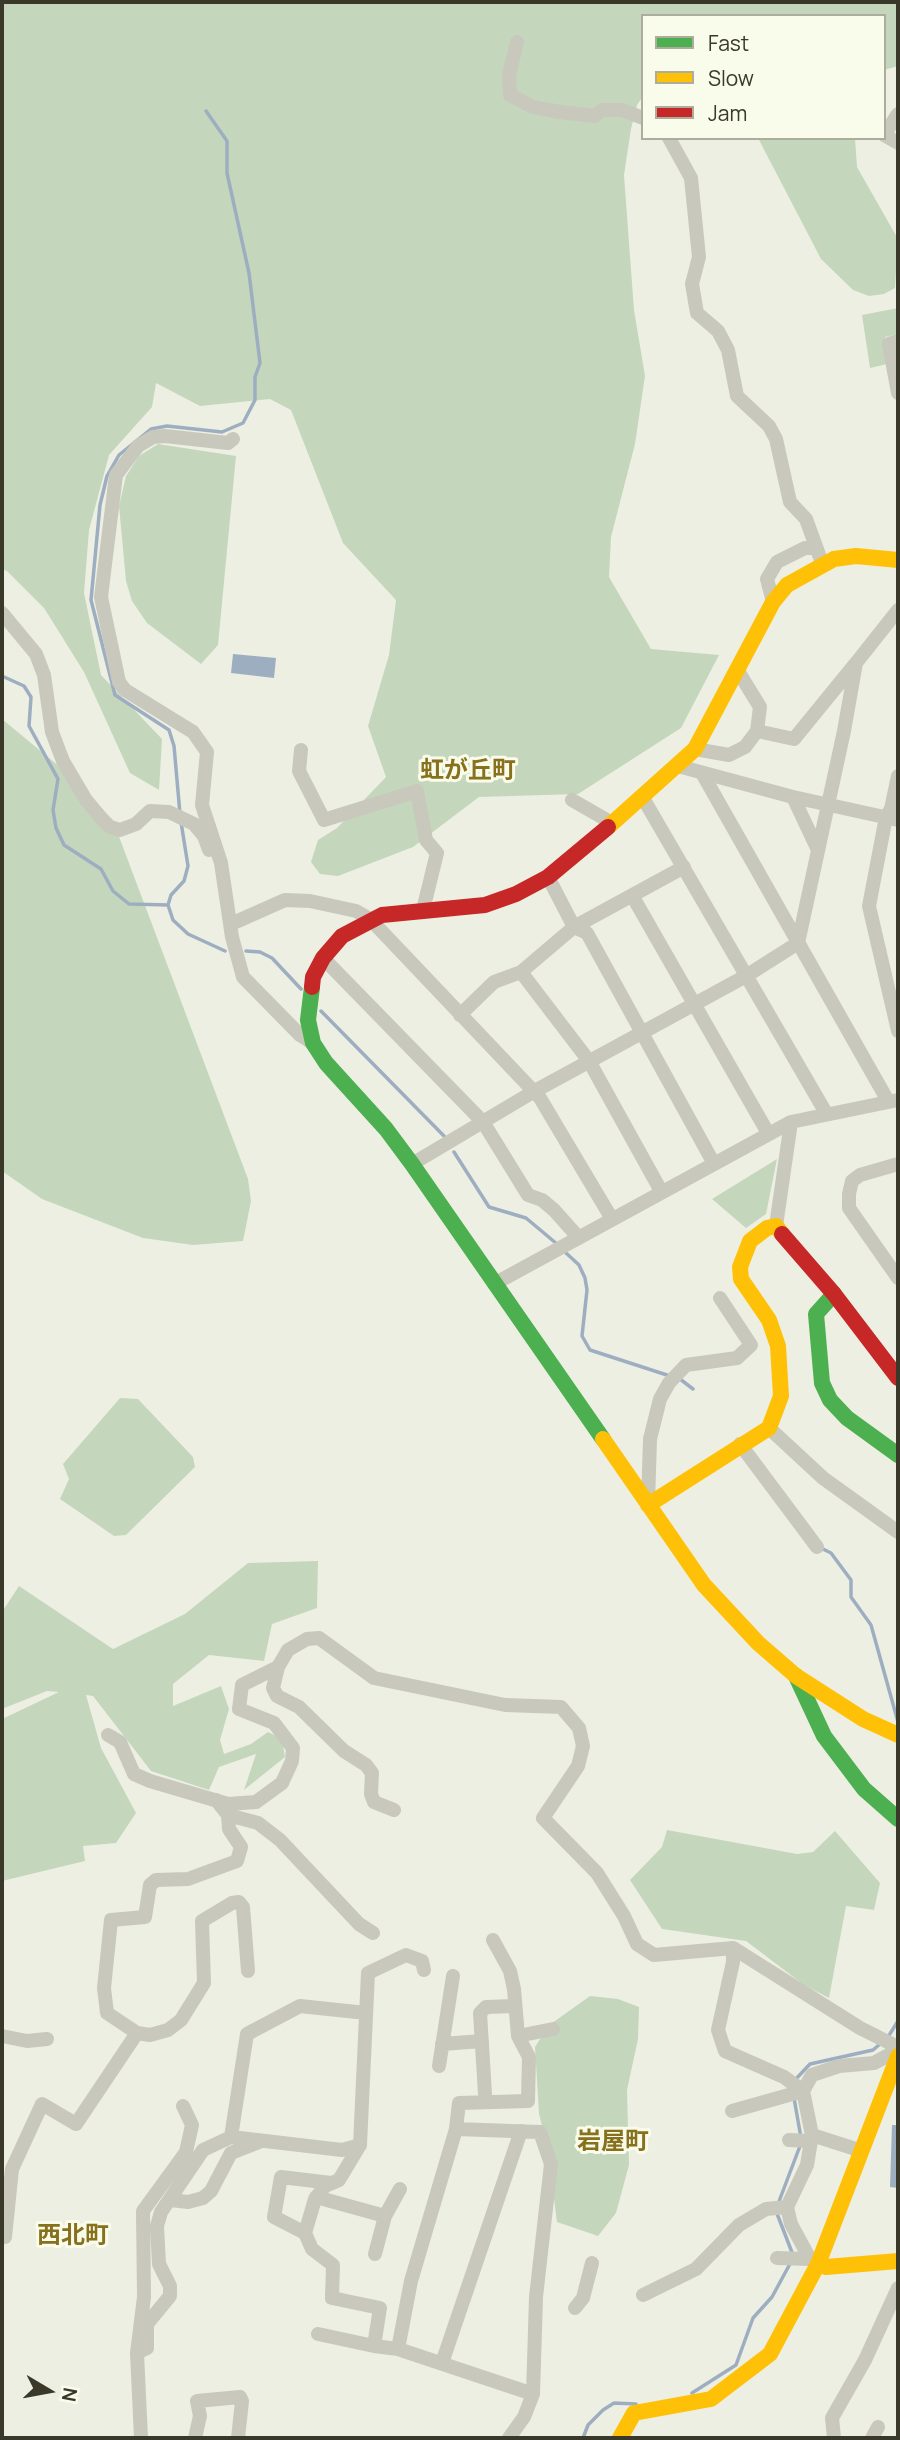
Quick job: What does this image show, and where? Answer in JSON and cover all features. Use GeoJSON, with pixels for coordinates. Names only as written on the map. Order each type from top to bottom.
{"type":"FeatureCollection","features":[{"type":"Feature","properties":{"kind":"street"},"geometry":{"type":"LineString","coordinates":[[517,42],[509,75],[510,95],[533,107],[560,112],[595,116],[602,110],[622,110],[641,117]]}},
{"type":"Feature","properties":{"kind":"street"},"geometry":{"type":"LineString","coordinates":[[886,132],[898,114]]}},
{"type":"Feature","properties":{"kind":"street"},"geometry":{"type":"LineString","coordinates":[[670,140],[691,178],[699,257],[692,284],[696,313],[718,331],[728,349],[737,396],[769,426],[776,439],[790,502],[806,519],[819,555]]}},
{"type":"Feature","properties":{"kind":"street"},"geometry":{"type":"LineString","coordinates":[[898,341],[889,344],[898,393]]}},
{"type":"Feature","properties":{"kind":"street"},"geometry":{"type":"LineString","coordinates":[[233,439],[228,443],[153,437],[138,446],[116,475],[101,597],[119,682],[125,690],[193,732],[206,752],[202,805],[220,863],[243,977],[300,1035],[313,1042]]}},
{"type":"Feature","properties":{"kind":"street"},"geometry":{"type":"LineString","coordinates":[[772,602],[767,579],[778,562],[805,548],[819,555],[898,560]]}},
{"type":"Feature","properties":{"kind":"street"},"geometry":{"type":"LineString","coordinates":[[819,555],[772,602],[695,749],[643,798],[548,877],[516,894],[485,905],[382,915],[342,936],[323,958],[310,988],[308,1020],[313,1042],[326,1063],[386,1129],[412,1164],[704,1585],[758,1643],[796,1676],[863,1719],[898,1735]]}},
{"type":"Feature","properties":{"kind":"street"},"geometry":{"type":"LineString","coordinates":[[757,731],[794,739],[898,610]]}},
{"type":"Feature","properties":{"kind":"street"},"geometry":{"type":"LineString","coordinates":[[2,613],[36,653],[44,676],[52,732],[59,751],[86,800],[102,819],[110,827],[120,830],[136,824],[150,811],[172,813],[188,821],[204,836],[213,860],[220,863]]}},
{"type":"Feature","properties":{"kind":"street"},"geometry":{"type":"LineString","coordinates":[[412,1164],[533,1092],[746,976],[798,943],[856,663]]}},
{"type":"Feature","properties":{"kind":"street"},"geometry":{"type":"LineString","coordinates":[[695,749],[729,755],[745,747],[757,731],[760,707],[738,671]]}},
{"type":"Feature","properties":{"kind":"street"},"geometry":{"type":"LineString","coordinates":[[301,750],[299,771],[324,820],[417,790],[426,840],[437,853],[423,910]]}},
{"type":"Feature","properties":{"kind":"street"},"geometry":{"type":"LineString","coordinates":[[678,766],[793,797],[892,818]]}},
{"type":"Feature","properties":{"kind":"street"},"geometry":{"type":"LineString","coordinates":[[495,1284],[791,1122],[893,1100],[798,943],[702,773]]}},
{"type":"Feature","properties":{"kind":"street"},"geometry":{"type":"LineString","coordinates":[[898,776],[891,809],[892,818],[869,906],[894,998],[898,1031]]}},
{"type":"Feature","properties":{"kind":"street"},"geometry":{"type":"LineString","coordinates":[[793,797],[818,850]]}},
{"type":"Feature","properties":{"kind":"street"},"geometry":{"type":"LineString","coordinates":[[643,798],[826,1113]]}},
{"type":"Feature","properties":{"kind":"street"},"geometry":{"type":"LineString","coordinates":[[572,800],[612,824]]}},
{"type":"Feature","properties":{"kind":"street"},"geometry":{"type":"LineString","coordinates":[[460,1015],[494,982],[521,972],[573,927],[684,867]]}},
{"type":"Feature","properties":{"kind":"street"},"geometry":{"type":"LineString","coordinates":[[548,877],[573,927],[587,933],[713,1163]]}},
{"type":"Feature","properties":{"kind":"street"},"geometry":{"type":"LineString","coordinates":[[632,897],[768,1133]]}},
{"type":"Feature","properties":{"kind":"street"},"geometry":{"type":"LineString","coordinates":[[231,924],[285,900],[310,901],[356,911],[370,919],[533,1092],[612,1219]]}},
{"type":"Feature","properties":{"kind":"street"},"geometry":{"type":"LineString","coordinates":[[323,958],[484,1122],[528,1195],[542,1200],[554,1210],[574,1241]]}},
{"type":"Feature","properties":{"kind":"street"},"geometry":{"type":"LineString","coordinates":[[521,972],[589,1061],[661,1191]]}},
{"type":"Feature","properties":{"kind":"street"},"geometry":{"type":"LineString","coordinates":[[791,1122],[776,1226],[834,1293],[898,1378]]}},
{"type":"Feature","properties":{"kind":"street"},"geometry":{"type":"LineString","coordinates":[[898,1164],[860,1175],[852,1181],[849,1194],[849,1208],[898,1278]]}},
{"type":"Feature","properties":{"kind":"street"},"geometry":{"type":"LineString","coordinates":[[648,1505],[769,1427],[781,1396],[778,1346],[769,1320],[741,1279],[740,1267],[750,1241],[767,1227],[776,1226]]}},
{"type":"Feature","properties":{"kind":"street"},"geometry":{"type":"LineString","coordinates":[[834,1293],[816,1314],[822,1382],[830,1400],[847,1418],[898,1455]]}},
{"type":"Feature","properties":{"kind":"street"},"geometry":{"type":"LineString","coordinates":[[648,1505],[650,1439],[660,1399],[669,1382],[679,1371],[694,1363],[737,1358],[751,1345],[720,1298]]}},
{"type":"Feature","properties":{"kind":"street"},"geometry":{"type":"LineString","coordinates":[[769,1427],[823,1478],[898,1532]]}},
{"type":"Feature","properties":{"kind":"street"},"geometry":{"type":"LineString","coordinates":[[740,1444],[817,1547]]}},
{"type":"Feature","properties":{"kind":"street"},"geometry":{"type":"LineString","coordinates":[[394,1810],[374,1802],[371,1794],[372,1773],[366,1765],[344,1751],[299,1707],[277,1696],[273,1688],[278,1667],[288,1650],[307,1639],[319,1638],[374,1678],[505,1705],[561,1707],[579,1728],[583,1746],[578,1766],[543,1818],[597,1873],[624,1916],[637,1944],[654,1955],[733,1948],[897,2050]]}},
{"type":"Feature","properties":{"kind":"street"},"geometry":{"type":"LineString","coordinates":[[108,1735],[120,1742],[134,1774],[228,1804],[256,1802],[282,1783],[292,1761],[293,1748],[274,1723],[246,1714],[239,1709],[238,1700],[242,1685],[278,1667]]}},
{"type":"Feature","properties":{"kind":"street"},"geometry":{"type":"LineString","coordinates":[[796,1676],[824,1736],[864,1789],[898,1819]]}},
{"type":"Feature","properties":{"kind":"street"},"geometry":{"type":"LineString","coordinates":[[216,1800],[228,1815],[229,1829],[241,1847],[237,1861],[188,1878],[156,1880],[150,1885],[145,1916],[111,1920],[104,1988],[107,2013],[137,2033],[150,2035],[168,2030],[191,2007],[205,1983],[202,1921],[232,1903],[239,1902],[243,1907],[248,1971]]}},
{"type":"Feature","properties":{"kind":"street"},"geometry":{"type":"LineString","coordinates":[[228,1815],[258,1823],[280,1840],[359,1924],[373,1933]]}},
{"type":"Feature","properties":{"kind":"street"},"geometry":{"type":"LineString","coordinates":[[398,2349],[411,2281],[456,2129],[459,2103],[528,2101],[528,2057],[518,2036],[510,1971],[493,1940]]}},
{"type":"Feature","properties":{"kind":"street"},"geometry":{"type":"LineString","coordinates":[[733,1948],[733,1962],[722,2001],[718,2029],[725,2052],[784,2077],[803,2091]]}},
{"type":"Feature","properties":{"kind":"street"},"geometry":{"type":"LineString","coordinates":[[305,2233],[316,2197],[331,2183],[339,2180],[360,2145],[368,1973],[406,1955],[422,1961],[424,1970]]}},
{"type":"Feature","properties":{"kind":"street"},"geometry":{"type":"LineString","coordinates":[[439,2066],[453,1976]]}},
{"type":"Feature","properties":{"kind":"street"},"geometry":{"type":"LineString","coordinates":[[231,2137],[247,2034],[300,2006],[366,2013]]}},
{"type":"Feature","properties":{"kind":"street"},"geometry":{"type":"LineString","coordinates":[[485,2094],[480,2013],[486,2007],[514,2006]]}},
{"type":"Feature","properties":{"kind":"street"},"geometry":{"type":"LineString","coordinates":[[518,2036],[554,2029]]}},
{"type":"Feature","properties":{"kind":"street"},"geometry":{"type":"LineString","coordinates":[[2,2236],[5,2237],[12,2169],[42,2104],[76,2124],[137,2033]]}},
{"type":"Feature","properties":{"kind":"street"},"geometry":{"type":"LineString","coordinates":[[2,2036],[27,2040],[47,2039]]}},
{"type":"Feature","properties":{"kind":"street"},"geometry":{"type":"LineString","coordinates":[[442,2044],[482,2041]]}},
{"type":"Feature","properties":{"kind":"street"},"geometry":{"type":"LineString","coordinates":[[814,2262],[791,2224],[787,2207],[807,2165],[811,2138],[803,2091],[812,2075],[839,2066],[874,2063],[897,2050]]}},
{"type":"Feature","properties":{"kind":"street"},"geometry":{"type":"LineString","coordinates":[[620,2438],[634,2413],[711,2399],[771,2354],[862,2151],[897,2050]]}},
{"type":"Feature","properties":{"kind":"street"},"geometry":{"type":"LineString","coordinates":[[732,2112],[803,2091]]}},
{"type":"Feature","properties":{"kind":"street"},"geometry":{"type":"LineString","coordinates":[[141,2438],[137,2353],[144,2297],[143,2211],[186,2152],[192,2125],[183,2106]]}},
{"type":"Feature","properties":{"kind":"street"},"geometry":{"type":"LineString","coordinates":[[456,2129],[540,2132],[551,2164],[536,2297],[533,2394],[524,2417],[509,2438]]}},
{"type":"Feature","properties":{"kind":"street"},"geometry":{"type":"LineString","coordinates":[[442,2363],[521,2131]]}},
{"type":"Feature","properties":{"kind":"street"},"geometry":{"type":"LineString","coordinates":[[137,2353],[147,2348],[147,2324],[170,2297],[170,2286],[159,2264],[157,2226],[161,2212],[203,2150],[231,2137],[342,2151],[360,2145]]}},
{"type":"Feature","properties":{"kind":"street"},"geometry":{"type":"LineString","coordinates":[[789,2140],[811,2138],[862,2151]]}},
{"type":"Feature","properties":{"kind":"street"},"geometry":{"type":"LineString","coordinates":[[171,2200],[188,2202],[203,2198],[211,2192],[231,2153],[260,2141]]}},
{"type":"Feature","properties":{"kind":"street"},"geometry":{"type":"LineString","coordinates":[[331,2183],[281,2177],[274,2217],[305,2233],[312,2249],[333,2265],[332,2298],[380,2308],[374,2346]]}},
{"type":"Feature","properties":{"kind":"street"},"geometry":{"type":"LineString","coordinates":[[375,2254],[386,2216],[400,2189]]}},
{"type":"Feature","properties":{"kind":"street"},"geometry":{"type":"LineString","coordinates":[[316,2197],[386,2216]]}},
{"type":"Feature","properties":{"kind":"street"},"geometry":{"type":"LineString","coordinates":[[643,2295],[696,2269],[739,2225],[766,2209],[787,2207]]}},
{"type":"Feature","properties":{"kind":"street"},"geometry":{"type":"LineString","coordinates":[[777,2259],[814,2262],[826,2267],[898,2261]]}},
{"type":"Feature","properties":{"kind":"street"},"geometry":{"type":"LineString","coordinates":[[575,2308],[583,2298],[593,2263]]}},
{"type":"Feature","properties":{"kind":"street"},"geometry":{"type":"LineString","coordinates":[[834,2438],[832,2418],[865,2360],[898,2288]]}},
{"type":"Feature","properties":{"kind":"street"},"geometry":{"type":"LineString","coordinates":[[318,2334],[398,2349],[533,2394]]}},
{"type":"Feature","properties":{"kind":"street"},"geometry":{"type":"LineString","coordinates":[[195,2438],[200,2416],[197,2401],[240,2397],[243,2401],[238,2438]]}},
{"type":"Feature","properties":{"kind":"green space"},"geometry":{"type":"Polygon","coordinates":[[[2,2],[898,2],[898,66],[886,69],[886,14],[641,14],[641,99],[631,129],[624,175],[634,310],[645,376],[635,444],[611,537],[609,577],[651,649],[719,655],[681,728],[578,794],[479,797],[413,847],[338,876],[320,874],[311,862],[318,840],[337,828],[386,777],[368,726],[389,655],[396,600],[343,543],[291,410],[270,399],[200,406],[156,383],[152,407],[109,455],[89,530],[84,593],[101,675],[162,739],[159,790],[130,773],[84,672],[44,608],[2,569],[2,2]]]}},
{"type":"Feature","properties":{"kind":"green space"},"geometry":{"type":"Polygon","coordinates":[[[759,140],[855,140],[857,167],[898,239],[895,288],[884,294],[869,296],[853,290],[821,259],[759,140]]]}},
{"type":"Feature","properties":{"kind":"green space"},"geometry":{"type":"Polygon","coordinates":[[[898,308],[898,334],[885,337],[887,364],[870,368],[862,315],[898,308]]]}},
{"type":"Feature","properties":{"kind":"green space"},"geometry":{"type":"Polygon","coordinates":[[[158,444],[236,456],[218,645],[201,664],[147,623],[132,601],[126,581],[119,506],[126,476],[139,456],[158,444]]]}},
{"type":"Feature","properties":{"kind":"green space"},"geometry":{"type":"Polygon","coordinates":[[[2,719],[84,787],[115,826],[248,1179],[251,1201],[243,1241],[193,1245],[143,1238],[42,1199],[2,1171],[2,719]]]}},
{"type":"Feature","properties":{"kind":"green space"},"geometry":{"type":"Polygon","coordinates":[[[777,1159],[766,1214],[746,1228],[712,1199],[777,1159]]]}},
{"type":"Feature","properties":{"kind":"green space"},"geometry":{"type":"Polygon","coordinates":[[[120,1398],[138,1399],[193,1457],[195,1467],[126,1535],[114,1536],[60,1499],[69,1479],[63,1464],[120,1398]]]}},
{"type":"Feature","properties":{"kind":"green space"},"geometry":{"type":"Polygon","coordinates":[[[318,1561],[317,1608],[272,1624],[264,1661],[209,1655],[173,1684],[173,1706],[221,1686],[229,1709],[220,1740],[224,1754],[251,1744],[268,1732],[282,1739],[285,1757],[244,1790],[256,1754],[219,1767],[209,1790],[151,1771],[93,1696],[86,1695],[101,1748],[136,1813],[116,1843],[83,1846],[85,1861],[2,1881],[2,1719],[59,1692],[47,1691],[2,1709],[2,1612],[19,1586],[113,1649],[185,1614],[248,1563],[318,1561]]]}},
{"type":"Feature","properties":{"kind":"green space"},"geometry":{"type":"Polygon","coordinates":[[[667,1830],[797,1854],[813,1852],[835,1831],[880,1883],[874,1910],[846,1906],[829,1998],[804,1985],[746,1941],[662,1929],[630,1880],[662,1847],[667,1830]]]}},
{"type":"Feature","properties":{"kind":"green space"},"geometry":{"type":"Polygon","coordinates":[[[590,1996],[618,1999],[639,2007],[638,2039],[627,2090],[629,2165],[616,2213],[598,2236],[557,2222],[547,2145],[539,2114],[535,2047],[548,2026],[590,1996]]]}},
{"type":"Feature","properties":{"kind":"water"},"geometry":{"type":"Polygon","coordinates":[[[233,654],[276,658],[274,678],[231,673],[233,654]]]}},
{"type":"Feature","properties":{"kind":"water"},"geometry":{"type":"Polygon","coordinates":[[[892,2125],[898,2125],[898,2188],[890,2187],[892,2125]]]}},
{"type":"Feature","properties":{"kind":"waterway"},"geometry":{"type":"LineString","coordinates":[[180,814],[174,746],[169,730],[115,695],[91,600],[100,505],[107,476],[119,455],[151,429],[167,426],[222,432],[243,423],[255,400],[255,377],[260,363],[249,273],[227,173],[227,141],[206,111]]}},
{"type":"Feature","properties":{"kind":"waterway"},"geometry":{"type":"LineString","coordinates":[[2,676],[24,686],[31,697],[29,726],[58,779],[53,810],[56,828],[64,845],[101,869],[113,891],[129,904],[168,905],[173,920],[188,934],[225,951]]}},
{"type":"Feature","properties":{"kind":"waterway"},"geometry":{"type":"LineString","coordinates":[[168,905],[171,895],[184,881],[188,866],[181,822]]}},
{"type":"Feature","properties":{"kind":"waterway"},"geometry":{"type":"LineString","coordinates":[[246,951],[260,952],[272,958],[301,989]]}},
{"type":"Feature","properties":{"kind":"waterway"},"geometry":{"type":"LineString","coordinates":[[321,1011],[444,1136]]}},
{"type":"Feature","properties":{"kind":"waterway"},"geometry":{"type":"LineString","coordinates":[[454,1152],[489,1207],[526,1218],[557,1244]]}},
{"type":"Feature","properties":{"kind":"waterway"},"geometry":{"type":"LineString","coordinates":[[565,1252],[579,1265],[585,1278],[587,1290],[582,1336],[590,1350],[670,1376]]}},
{"type":"Feature","properties":{"kind":"waterway"},"geometry":{"type":"LineString","coordinates":[[680,1379],[693,1389]]}},
{"type":"Feature","properties":{"kind":"waterway"},"geometry":{"type":"LineString","coordinates":[[821,1548],[831,1553],[851,1580],[851,1597],[871,1625],[898,1722]]}},
{"type":"Feature","properties":{"kind":"waterway"},"geometry":{"type":"LineString","coordinates":[[888,2037],[898,2021]]}},
{"type":"Feature","properties":{"kind":"waterway"},"geometry":{"type":"LineString","coordinates":[[794,2081],[810,2064],[873,2050],[880,2044]]}},
{"type":"Feature","properties":{"kind":"waterway"},"geometry":{"type":"LineString","coordinates":[[794,2098],[801,2138]]}},
{"type":"Feature","properties":{"kind":"waterway"},"geometry":{"type":"LineString","coordinates":[[778,2204],[800,2146]]}},
{"type":"Feature","properties":{"kind":"waterway"},"geometry":{"type":"LineString","coordinates":[[776,2211],[793,2255]]}},
{"type":"Feature","properties":{"kind":"waterway"},"geometry":{"type":"LineString","coordinates":[[692,2393],[736,2365],[753,2318],[772,2297],[791,2262]]}},
{"type":"Feature","properties":{"kind":"waterway"},"geometry":{"type":"LineString","coordinates":[[583,2438],[588,2425],[603,2410],[614,2403],[636,2404]]}},
{"type":"Feature","properties":{"kind":"traffic: fast"},"geometry":{"type":"LineString","coordinates":[[312,987],[308,1020],[313,1043],[326,1063],[386,1129],[412,1164],[603,1439]]}},
{"type":"Feature","properties":{"kind":"traffic: fast"},"geometry":{"type":"LineString","coordinates":[[834,1294],[816,1314],[822,1383],[830,1400],[847,1418],[898,1455]]}},
{"type":"Feature","properties":{"kind":"traffic: fast"},"geometry":{"type":"LineString","coordinates":[[796,1676],[824,1736],[864,1789],[898,1819]]}},
{"type":"Feature","properties":{"kind":"traffic: slow"},"geometry":{"type":"LineString","coordinates":[[608,827],[695,749],[773,602],[787,585],[834,559],[856,556],[898,560]]}},
{"type":"Feature","properties":{"kind":"traffic: slow"},"geometry":{"type":"LineString","coordinates":[[648,1505],[769,1428],[781,1396],[778,1346],[769,1320],[741,1279],[740,1267],[750,1241],[767,1228],[776,1226],[782,1234]]}},
{"type":"Feature","properties":{"kind":"traffic: slow"},"geometry":{"type":"LineString","coordinates":[[603,1439],[704,1585],[758,1643],[796,1676],[863,1719],[898,1735]]}},
{"type":"Feature","properties":{"kind":"traffic: slow"},"geometry":{"type":"LineString","coordinates":[[620,2438],[634,2413],[711,2399],[770,2354],[818,2264],[898,2056]]}},
{"type":"Feature","properties":{"kind":"traffic: slow"},"geometry":{"type":"LineString","coordinates":[[818,2264],[826,2267],[898,2261]]}},
{"type":"Feature","properties":{"kind":"traffic: jam"},"geometry":{"type":"LineString","coordinates":[[312,987],[313,977],[323,958],[342,936],[382,915],[485,905],[516,894],[548,877],[608,827]]}},
{"type":"Feature","properties":{"kind":"traffic: jam"},"geometry":{"type":"LineString","coordinates":[[782,1234],[834,1294],[898,1378]]}},
{"type":"Feature","properties":{"kind":"district","name":"虹が丘町"},"geometry":{"type":"Point","coordinates":[468,771]}},
{"type":"Feature","properties":{"kind":"district","name":"岩屋町"},"geometry":{"type":"Point","coordinates":[613,2142]}},
{"type":"Feature","properties":{"kind":"district","name":"西北町"},"geometry":{"type":"Point","coordinates":[73,2236]}}]}
